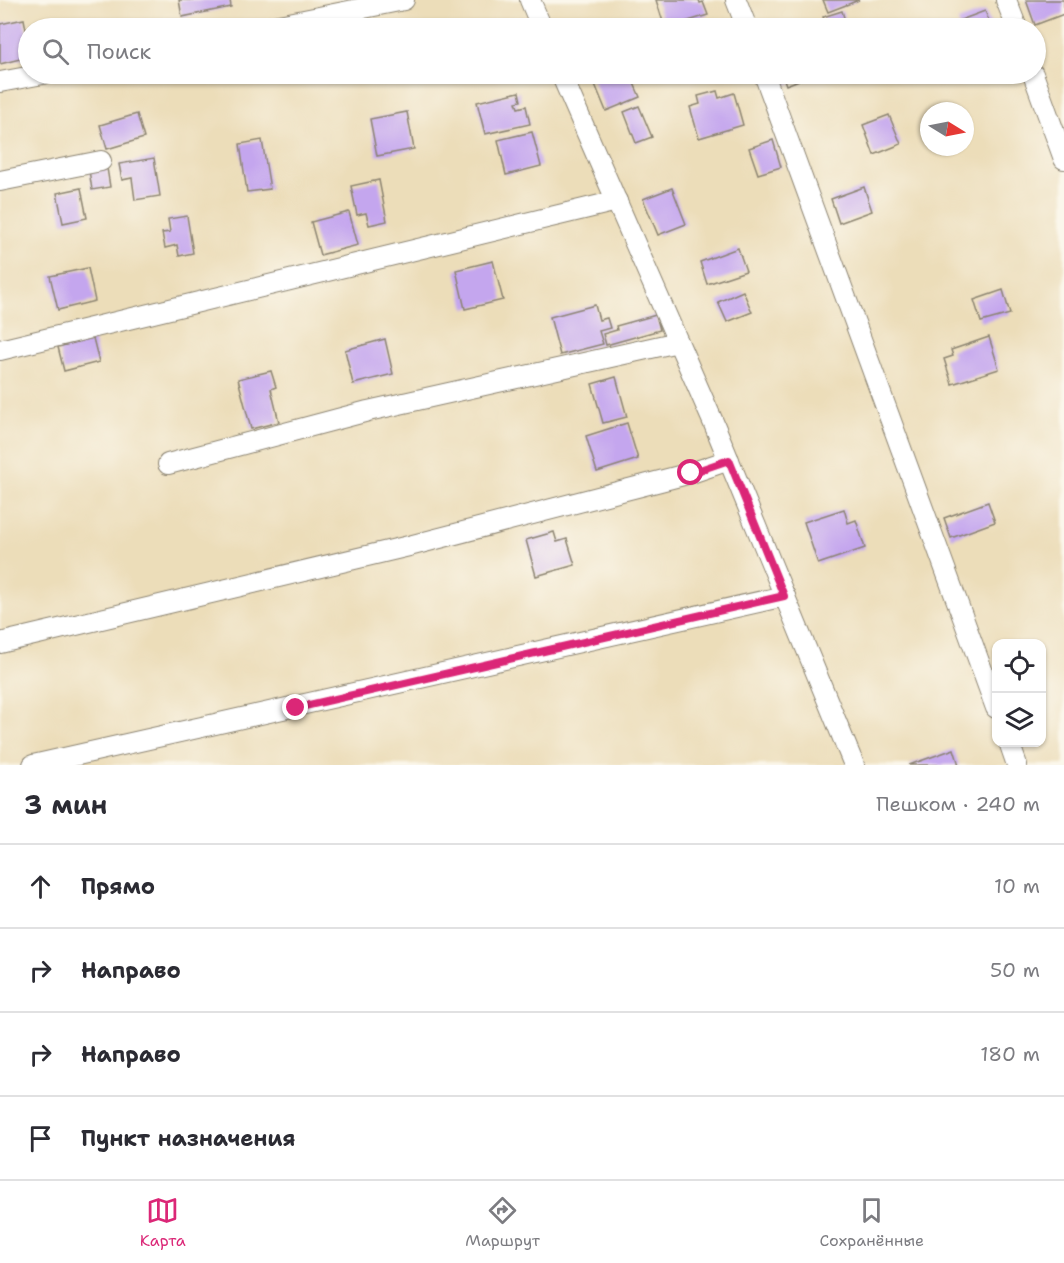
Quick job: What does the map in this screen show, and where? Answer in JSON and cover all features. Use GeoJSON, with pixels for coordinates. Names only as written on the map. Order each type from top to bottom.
{"type":"FeatureCollection","features":[{"type":"Feature","properties":{"kind":"street"},"geometry":{"type":"LineString","coordinates":[[314,18],[404,0]]}},
{"type":"Feature","properties":{"kind":"street"},"geometry":{"type":"LineString","coordinates":[[530,0],[538,18]]}},
{"type":"Feature","properties":{"kind":"street"},"geometry":{"type":"LineString","coordinates":[[736,0],[743,18]]}},
{"type":"Feature","properties":{"kind":"street"},"geometry":{"type":"LineString","coordinates":[[1006,0],[1013,18]]}},
{"type":"Feature","properties":{"kind":"street"},"geometry":{"type":"LineString","coordinates":[[0,82],[18,79]]}},
{"type":"Feature","properties":{"kind":"street"},"geometry":{"type":"LineString","coordinates":[[565,84],[729,460],[854,765]]}},
{"type":"Feature","properties":{"kind":"street"},"geometry":{"type":"LineString","coordinates":[[768,84],[992,697]]}},
{"type":"Feature","properties":{"kind":"street"},"geometry":{"type":"LineString","coordinates":[[1037,84],[1064,159]]}},
{"type":"Feature","properties":{"kind":"street"},"geometry":{"type":"LineString","coordinates":[[0,181],[101,161]]}},
{"type":"Feature","properties":{"kind":"street"},"geometry":{"type":"LineString","coordinates":[[0,350],[617,201]]}},
{"type":"Feature","properties":{"kind":"street"},"geometry":{"type":"LineString","coordinates":[[168,464],[368,411],[678,342]]}},
{"type":"Feature","properties":{"kind":"street"},"geometry":{"type":"LineString","coordinates":[[0,643],[420,543],[691,473],[729,460]]}},
{"type":"Feature","properties":{"kind":"street"},"geometry":{"type":"LineString","coordinates":[[33,765],[560,649],[784,596]]}},
{"type":"Feature","properties":{"kind":"street"},"geometry":{"type":"LineString","coordinates":[[1011,747],[1017,765]]}},
{"type":"Feature","properties":{"kind":"building"},"geometry":{"type":"Polygon","coordinates":[[[179,0],[230,0],[231,7],[182,17],[179,0]]]}},
{"type":"Feature","properties":{"kind":"building"},"geometry":{"type":"Polygon","coordinates":[[[656,0],[699,0],[700,3],[703,2],[708,15],[698,18],[662,18],[656,0]]]}},
{"type":"Feature","properties":{"kind":"building"},"geometry":{"type":"Polygon","coordinates":[[[823,0],[859,0],[828,12],[823,0]]]}},
{"type":"Feature","properties":{"kind":"building"},"geometry":{"type":"Polygon","coordinates":[[[1026,0],[1064,0],[1064,14],[1046,21],[1046,18],[1032,18],[1026,0]]]}},
{"type":"Feature","properties":{"kind":"building"},"geometry":{"type":"Polygon","coordinates":[[[842,11],[844,18],[823,18],[842,11]]]}},
{"type":"Feature","properties":{"kind":"building"},"geometry":{"type":"Polygon","coordinates":[[[985,11],[988,18],[966,18],[985,11]]]}},
{"type":"Feature","properties":{"kind":"building"},"geometry":{"type":"Polygon","coordinates":[[[18,20],[18,60],[0,64],[0,24],[18,20]]]}},
{"type":"Feature","properties":{"kind":"building"},"geometry":{"type":"Polygon","coordinates":[[[595,84],[634,84],[640,97],[606,111],[595,84]]]}},
{"type":"Feature","properties":{"kind":"building"},"geometry":{"type":"Polygon","coordinates":[[[717,91],[719,98],[734,93],[743,125],[699,138],[690,107],[700,104],[698,96],[717,91]]]}},
{"type":"Feature","properties":{"kind":"building"},"geometry":{"type":"Polygon","coordinates":[[[519,92],[521,101],[516,102],[518,108],[526,106],[530,124],[485,134],[477,102],[519,92]]]}},
{"type":"Feature","properties":{"kind":"building"},"geometry":{"type":"Polygon","coordinates":[[[639,106],[652,137],[636,143],[624,112],[639,106]]]}},
{"type":"Feature","properties":{"kind":"building"},"geometry":{"type":"Polygon","coordinates":[[[407,112],[414,149],[377,156],[370,119],[407,112]]]}},
{"type":"Feature","properties":{"kind":"building"},"geometry":{"type":"Polygon","coordinates":[[[137,114],[144,138],[107,149],[100,125],[137,114]]]}},
{"type":"Feature","properties":{"kind":"building"},"geometry":{"type":"Polygon","coordinates":[[[889,115],[901,144],[874,155],[863,125],[889,115]]]}},
{"type":"Feature","properties":{"kind":"building"},"geometry":{"type":"Polygon","coordinates":[[[532,132],[541,166],[506,175],[498,140],[532,132]]]}},
{"type":"Feature","properties":{"kind":"building"},"geometry":{"type":"Polygon","coordinates":[[[262,140],[270,189],[247,192],[240,144],[262,140]]]}},
{"type":"Feature","properties":{"kind":"building"},"geometry":{"type":"Polygon","coordinates":[[[773,140],[781,167],[758,174],[749,148],[773,140]]]}},
{"type":"Feature","properties":{"kind":"building"},"geometry":{"type":"Polygon","coordinates":[[[154,158],[160,196],[135,200],[132,178],[122,180],[119,164],[154,158]]]}},
{"type":"Feature","properties":{"kind":"building"},"geometry":{"type":"Polygon","coordinates":[[[107,168],[110,187],[92,190],[89,170],[107,168]]]}},
{"type":"Feature","properties":{"kind":"building"},"geometry":{"type":"Polygon","coordinates":[[[379,180],[387,221],[369,225],[366,213],[357,215],[351,186],[379,180]]]}},
{"type":"Feature","properties":{"kind":"building"},"geometry":{"type":"Polygon","coordinates":[[[864,187],[872,211],[839,223],[831,199],[864,187]]]}},
{"type":"Feature","properties":{"kind":"building"},"geometry":{"type":"Polygon","coordinates":[[[81,188],[87,218],[63,223],[57,193],[81,188]]]}},
{"type":"Feature","properties":{"kind":"building"},"geometry":{"type":"Polygon","coordinates":[[[672,188],[686,224],[658,235],[643,199],[672,188]]]}},
{"type":"Feature","properties":{"kind":"building"},"geometry":{"type":"Polygon","coordinates":[[[349,212],[358,245],[320,255],[311,222],[349,212]]]}},
{"type":"Feature","properties":{"kind":"building"},"geometry":{"type":"Polygon","coordinates":[[[187,216],[193,253],[179,256],[177,245],[165,248],[162,233],[170,232],[168,219],[187,216]]]}},
{"type":"Feature","properties":{"kind":"building"},"geometry":{"type":"Polygon","coordinates":[[[738,248],[746,271],[707,284],[700,262],[738,248]]]}},
{"type":"Feature","properties":{"kind":"building"},"geometry":{"type":"Polygon","coordinates":[[[493,261],[503,300],[465,309],[456,270],[493,261]]]}},
{"type":"Feature","properties":{"kind":"building"},"geometry":{"type":"Polygon","coordinates":[[[88,268],[95,301],[58,310],[50,276],[88,268]]]}},
{"type":"Feature","properties":{"kind":"building"},"geometry":{"type":"Polygon","coordinates":[[[1003,290],[1010,314],[981,322],[974,300],[1003,290]]]}},
{"type":"Feature","properties":{"kind":"building"},"geometry":{"type":"Polygon","coordinates":[[[743,291],[752,312],[727,322],[718,302],[743,291]]]}},
{"type":"Feature","properties":{"kind":"building"},"geometry":{"type":"Polygon","coordinates":[[[595,305],[599,320],[607,318],[610,328],[599,331],[603,344],[560,355],[550,317],[595,305]]]}},
{"type":"Feature","properties":{"kind":"building"},"geometry":{"type":"Polygon","coordinates":[[[656,315],[660,330],[606,345],[603,334],[617,330],[616,326],[656,315]]]}},
{"type":"Feature","properties":{"kind":"building"},"geometry":{"type":"Polygon","coordinates":[[[989,337],[999,369],[952,384],[944,359],[953,356],[951,350],[989,337]]]}},
{"type":"Feature","properties":{"kind":"building"},"geometry":{"type":"Polygon","coordinates":[[[93,338],[99,362],[64,371],[58,347],[93,338]]]}},
{"type":"Feature","properties":{"kind":"building"},"geometry":{"type":"Polygon","coordinates":[[[385,339],[393,374],[353,384],[345,350],[385,339]]]}},
{"type":"Feature","properties":{"kind":"building"},"geometry":{"type":"Polygon","coordinates":[[[271,371],[276,387],[271,389],[279,422],[251,429],[238,379],[271,371]]]}},
{"type":"Feature","properties":{"kind":"building"},"geometry":{"type":"Polygon","coordinates":[[[616,377],[627,417],[603,423],[592,384],[616,377]]]}},
{"type":"Feature","properties":{"kind":"building"},"geometry":{"type":"Polygon","coordinates":[[[627,423],[638,459],[597,472],[586,436],[627,423]]]}},
{"type":"Feature","properties":{"kind":"building"},"geometry":{"type":"Polygon","coordinates":[[[988,502],[995,522],[951,538],[944,518],[988,502]]]}},
{"type":"Feature","properties":{"kind":"building"},"geometry":{"type":"Polygon","coordinates":[[[844,509],[848,523],[856,520],[865,548],[818,564],[804,522],[844,509]]]}},
{"type":"Feature","properties":{"kind":"building"},"geometry":{"type":"Polygon","coordinates":[[[554,532],[557,542],[567,539],[575,565],[536,576],[526,540],[554,532]]]}},
{"type":"Feature","properties":{"kind":"building"},"geometry":{"type":"Polygon","coordinates":[[[954,749],[959,765],[909,765],[954,749]]]}},
{"type":"Feature","properties":{"kind":"route"},"geometry":{"type":"LineString","coordinates":[[296,708],[618,636],[784,596],[729,460],[691,473]]}}]}
